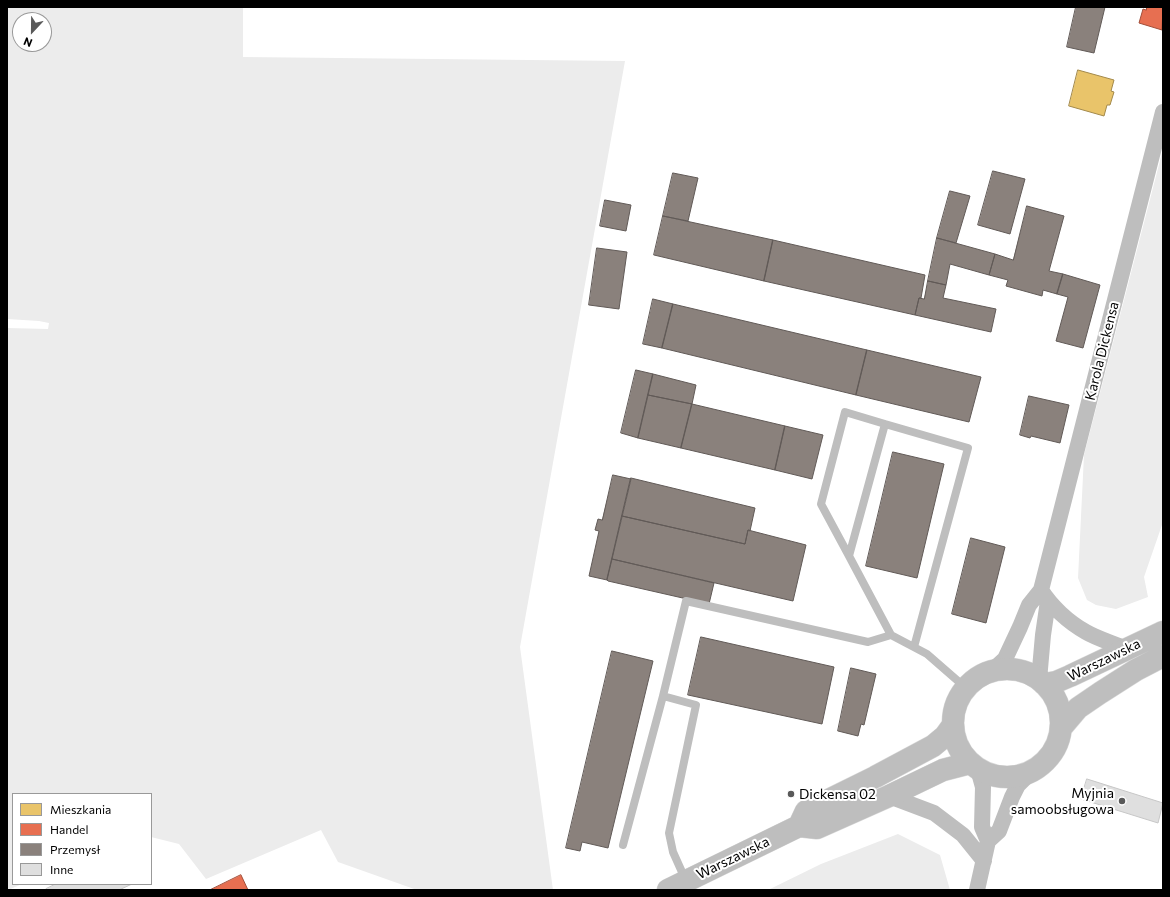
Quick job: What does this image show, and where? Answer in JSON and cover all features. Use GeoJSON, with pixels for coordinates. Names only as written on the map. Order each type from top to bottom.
{"type":"FeatureCollection","features":[{"type":"Feature","properties":{"kind":"main road","name":"Warszawska"},"geometry":{"type":"LineString","coordinates":[[1042,682],[1056,682],[1163,632]]}},
{"type":"Feature","properties":{"kind":"main road","name":"Warszawska"},"geometry":{"type":"LineString","coordinates":[[1061,728],[1078,708],[1136,670],[1163,656]]}},
{"type":"Feature","properties":{"kind":"main road"},"geometry":{"type":"LineString","coordinates":[[1008,669],[1024,672],[1042,682],[1054,696],[1060,712],[1061,728],[1057,746],[1046,762],[1030,773],[1013,778],[995,776],[974,766],[958,746],[953,725],[954,711],[959,698],[966,688],[979,677],[992,671],[1008,669]]}},
{"type":"Feature","properties":{"kind":"main road"},"geometry":{"type":"LineString","coordinates":[[799,826],[806,811],[933,746],[945,736],[953,725]]}},
{"type":"Feature","properties":{"kind":"main road","name":"Warszawska"},"geometry":{"type":"LineString","coordinates":[[677,886],[799,826],[817,828],[889,796],[942,770],[974,766]]}},
{"type":"Feature","properties":{"kind":"street","name":"Karola Dickensa"},"geometry":{"type":"LineString","coordinates":[[1042,682],[1044,595],[1163,112]]}},
{"type":"Feature","properties":{"kind":"street","name":"Karola Dickensa"},"geometry":{"type":"LineString","coordinates":[[992,671],[1005,659],[1029,605],[1044,595]]}},
{"type":"Feature","properties":{"kind":"street"},"geometry":{"type":"LineString","coordinates":[[1044,595],[1072,622],[1086,632],[1126,649]]}},
{"type":"Feature","properties":{"kind":"street"},"geometry":{"type":"LineString","coordinates":[[974,766],[983,787],[982,827],[988,841]]}},
{"type":"Feature","properties":{"kind":"street"},"geometry":{"type":"LineString","coordinates":[[977,890],[988,841],[998,831],[1018,785],[1030,773]]}},
{"type":"Feature","properties":{"kind":"street"},"geometry":{"type":"LineString","coordinates":[[889,796],[934,813],[963,835],[984,861]]}},
{"type":"Feature","properties":{"kind":"lane"},"geometry":{"type":"LineString","coordinates":[[914,647],[968,448],[845,412],[821,504],[891,635],[927,654],[966,688]]}},
{"type":"Feature","properties":{"kind":"lane"},"geometry":{"type":"LineString","coordinates":[[849,556],[885,424]]}},
{"type":"Feature","properties":{"kind":"lane"},"geometry":{"type":"LineString","coordinates":[[623,845],[663,696],[686,601],[868,642],[891,635]]}},
{"type":"Feature","properties":{"kind":"lane"},"geometry":{"type":"LineString","coordinates":[[663,696],[696,705],[669,833],[677,886]]}},
{"type":"Feature","properties":{"kind":"shaded area"},"geometry":{"type":"Polygon","coordinates":[[[7,7],[243,7],[243,57],[625,61],[520,647],[553,890],[417,890],[338,862],[321,830],[206,879],[179,844],[152,837],[152,793],[12,793],[12,885],[20,885],[8,890],[7,328],[48,329],[49,323],[7,319],[7,7]]]}},
{"type":"Feature","properties":{"kind":"shaded area"},"geometry":{"type":"Polygon","coordinates":[[[1163,149],[1163,522],[1144,577],[1148,597],[1116,609],[1096,605],[1087,600],[1078,578],[1084,455],[1163,149]]]}},
{"type":"Feature","properties":{"kind":"shaded area"},"geometry":{"type":"Polygon","coordinates":[[[898,834],[940,855],[950,890],[768,890],[821,864],[898,834]]]}},
{"type":"Feature","properties":{"kind":"building: Mieszkania"},"geometry":{"type":"Polygon","coordinates":[[[1078,70],[1114,80],[1111,91],[1114,92],[1110,105],[1107,105],[1104,116],[1069,106],[1078,70]]]}},
{"type":"Feature","properties":{"kind":"building: Handel"},"geometry":{"type":"Polygon","coordinates":[[[1147,7],[1163,7],[1162,30],[1139,23],[1143,9],[1146,10],[1147,7]]]}},
{"type":"Feature","properties":{"kind":"building: Handel"},"geometry":{"type":"Polygon","coordinates":[[[241,875],[248,890],[210,890],[241,875]]]}},
{"type":"Feature","properties":{"kind":"building: Przemysł"},"geometry":{"type":"Polygon","coordinates":[[[1076,7],[1105,7],[1094,53],[1067,47],[1076,7]]]}},
{"type":"Feature","properties":{"kind":"building: Przemysł"},"geometry":{"type":"Polygon","coordinates":[[[993,171],[1025,179],[1010,234],[978,225],[993,171]]]}},
{"type":"Feature","properties":{"kind":"building: Przemysł"},"geometry":{"type":"Polygon","coordinates":[[[673,173],[698,178],[688,221],[663,216],[673,173]]]}},
{"type":"Feature","properties":{"kind":"building: Przemysł"},"geometry":{"type":"Polygon","coordinates":[[[950,191],[970,196],[956,243],[937,238],[950,191]]]}},
{"type":"Feature","properties":{"kind":"building: Przemysł"},"geometry":{"type":"Polygon","coordinates":[[[605,200],[631,205],[626,231],[600,226],[605,200]]]}},
{"type":"Feature","properties":{"kind":"building: Przemysł"},"geometry":{"type":"Polygon","coordinates":[[[1027,206],[1064,216],[1049,271],[1063,274],[1057,294],[1043,290],[1042,296],[1006,286],[1008,280],[989,275],[995,254],[1013,260],[1027,206]]]}},
{"type":"Feature","properties":{"kind":"building: Przemysł"},"geometry":{"type":"Polygon","coordinates":[[[663,216],[773,240],[764,281],[654,255],[663,216]]]}},
{"type":"Feature","properties":{"kind":"building: Przemysł"},"geometry":{"type":"Polygon","coordinates":[[[937,238],[995,254],[989,275],[950,264],[946,285],[928,281],[937,238]]]}},
{"type":"Feature","properties":{"kind":"building: Przemysł"},"geometry":{"type":"Polygon","coordinates":[[[773,240],[925,275],[921,298],[919,298],[915,315],[764,281],[773,240]]]}},
{"type":"Feature","properties":{"kind":"building: Przemysł"},"geometry":{"type":"Polygon","coordinates":[[[597,248],[627,252],[619,309],[589,305],[597,248]]]}},
{"type":"Feature","properties":{"kind":"building: Przemysł"},"geometry":{"type":"Polygon","coordinates":[[[1063,274],[1100,285],[1083,348],[1056,341],[1068,297],[1057,294],[1063,274]]]}},
{"type":"Feature","properties":{"kind":"building: Przemysł"},"geometry":{"type":"Polygon","coordinates":[[[928,281],[946,285],[943,298],[996,309],[991,332],[915,315],[919,298],[924,299],[928,281]]]}},
{"type":"Feature","properties":{"kind":"building: Przemysł"},"geometry":{"type":"Polygon","coordinates":[[[653,299],[673,304],[662,348],[643,344],[653,299]]]}},
{"type":"Feature","properties":{"kind":"building: Przemysł"},"geometry":{"type":"Polygon","coordinates":[[[673,304],[867,350],[856,395],[662,348],[673,304]]]}},
{"type":"Feature","properties":{"kind":"building: Przemysł"},"geometry":{"type":"Polygon","coordinates":[[[867,350],[981,377],[969,422],[856,395],[867,350]]]}},
{"type":"Feature","properties":{"kind":"building: Przemysł"},"geometry":{"type":"Polygon","coordinates":[[[636,370],[653,374],[638,438],[621,433],[636,370]]]}},
{"type":"Feature","properties":{"kind":"building: Przemysł"},"geometry":{"type":"Polygon","coordinates":[[[653,374],[696,385],[692,404],[648,395],[653,374]]]}},
{"type":"Feature","properties":{"kind":"building: Przemysł"},"geometry":{"type":"Polygon","coordinates":[[[648,395],[692,404],[681,448],[638,438],[648,395]]]}},
{"type":"Feature","properties":{"kind":"building: Przemysł"},"geometry":{"type":"Polygon","coordinates":[[[1029,396],[1069,405],[1060,443],[1020,435],[1029,396]]]}},
{"type":"Feature","properties":{"kind":"building: Przemysł"},"geometry":{"type":"Polygon","coordinates":[[[692,404],[785,426],[775,470],[681,448],[692,404]]]}},
{"type":"Feature","properties":{"kind":"building: Przemysł"},"geometry":{"type":"Polygon","coordinates":[[[785,426],[823,435],[812,479],[775,470],[785,426]]]}},
{"type":"Feature","properties":{"kind":"building: Przemysł"},"geometry":{"type":"Polygon","coordinates":[[[893,452],[944,464],[917,578],[866,566],[893,452]]]}},
{"type":"Feature","properties":{"kind":"building: Przemysł"},"geometry":{"type":"Polygon","coordinates":[[[613,475],[631,479],[607,580],[589,576],[599,531],[595,530],[598,519],[602,520],[613,475]]]}},
{"type":"Feature","properties":{"kind":"building: Przemysł"},"geometry":{"type":"Polygon","coordinates":[[[631,478],[755,508],[750,531],[748,530],[745,544],[622,516],[631,478]]]}},
{"type":"Feature","properties":{"kind":"building: Przemysł"},"geometry":{"type":"Polygon","coordinates":[[[622,516],[745,544],[748,530],[806,545],[793,601],[612,559],[622,516]]]}},
{"type":"Feature","properties":{"kind":"building: Przemysł"},"geometry":{"type":"Polygon","coordinates":[[[971,538],[1005,547],[986,623],[952,614],[971,538]]]}},
{"type":"Feature","properties":{"kind":"building: Przemysł"},"geometry":{"type":"Polygon","coordinates":[[[612,559],[714,583],[709,604],[608,581],[612,559]]]}},
{"type":"Feature","properties":{"kind":"building: Przemysł"},"geometry":{"type":"Polygon","coordinates":[[[701,637],[834,667],[822,724],[688,695],[701,637]]]}},
{"type":"Feature","properties":{"kind":"building: Przemysł"},"geometry":{"type":"Polygon","coordinates":[[[612,651],[653,661],[608,848],[582,842],[580,851],[566,848],[612,651]]]}},
{"type":"Feature","properties":{"kind":"building: Przemysł"},"geometry":{"type":"Polygon","coordinates":[[[851,668],[876,674],[864,725],[861,724],[858,736],[838,731],[851,668]]]}},
{"type":"Feature","properties":{"kind":"building: Inne","name":"Myjnia samoobsługowa"},"geometry":{"type":"Polygon","coordinates":[[[1087,779],[1163,803],[1158,823],[1081,799],[1087,779]]]}},
{"type":"Feature","properties":{"kind":"building: Inne"},"geometry":{"type":"Polygon","coordinates":[[[54,885],[130,885],[119,890],[46,889],[54,885]]]}},
{"type":"Feature","properties":{"kind":"place","name":"Dickensa 02"},"geometry":{"type":"Point","coordinates":[791,794]}},
{"type":"Feature","properties":{"kind":"place","name":"Myjnia samoobsługowa"},"geometry":{"type":"Point","coordinates":[1122,801]}}]}
